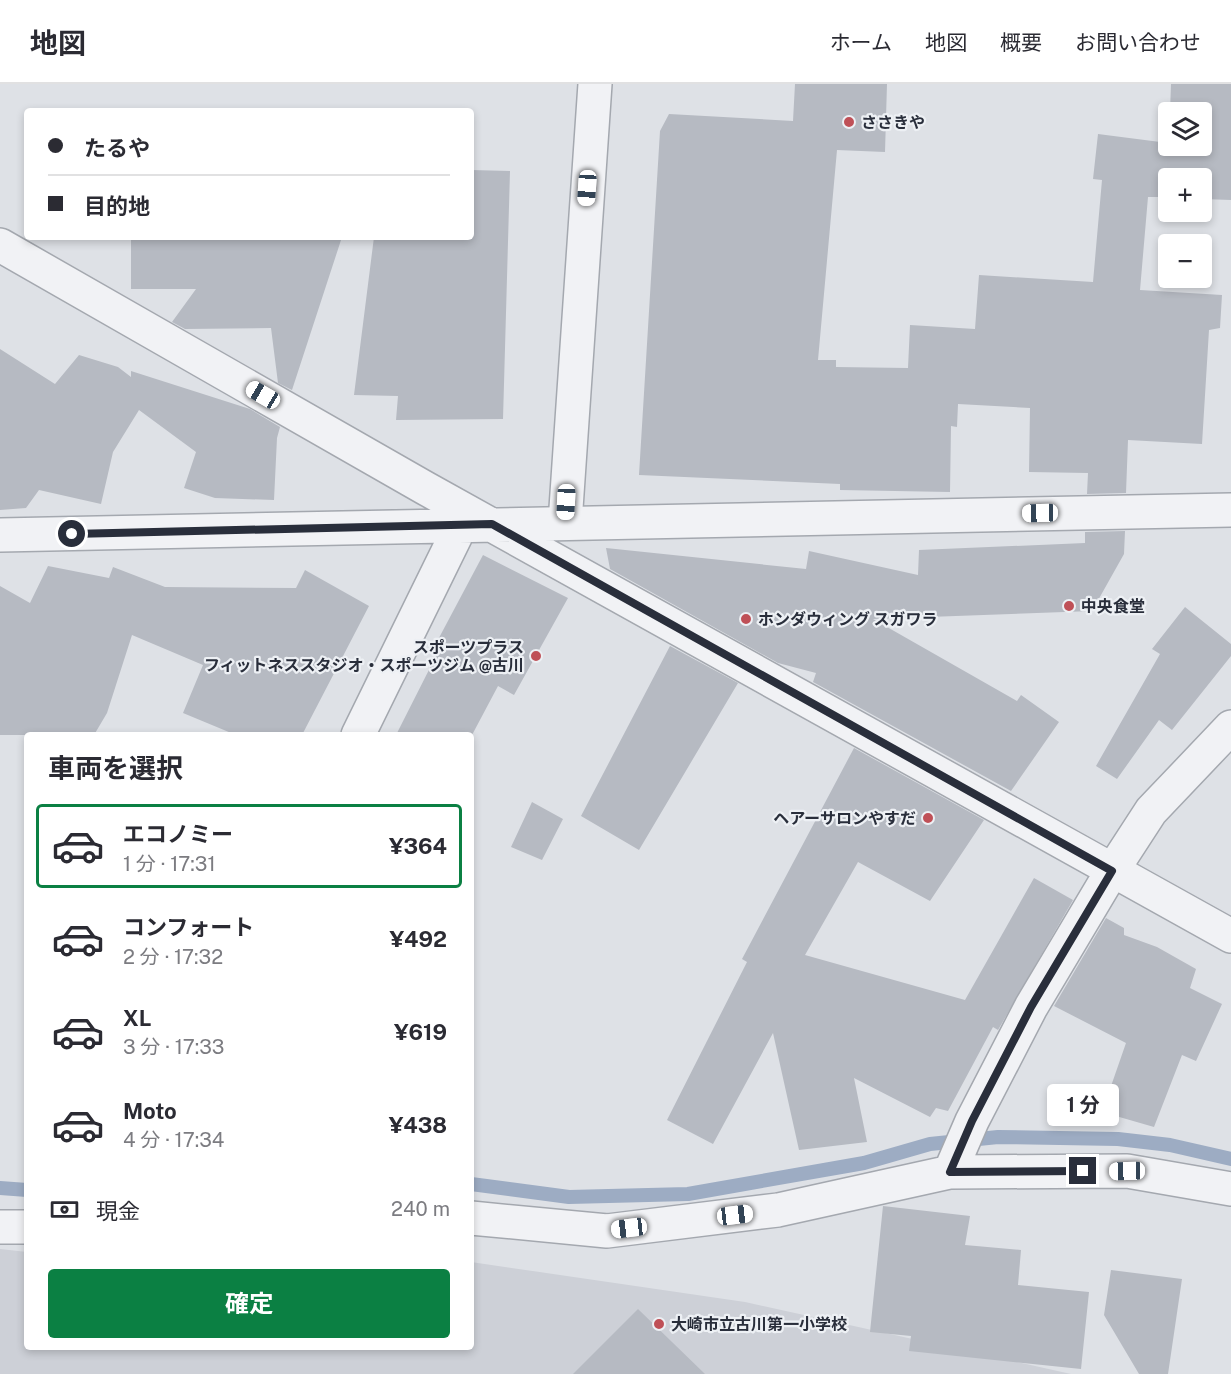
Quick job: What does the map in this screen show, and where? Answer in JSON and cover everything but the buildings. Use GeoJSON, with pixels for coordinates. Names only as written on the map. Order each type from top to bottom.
{"type":"FeatureCollection","features":[{"type":"Feature","properties":{"kind":"street"},"geometry":{"type":"LineString","coordinates":[[565,523],[595,84]]}},
{"type":"Feature","properties":{"kind":"street"},"geometry":{"type":"LineString","coordinates":[[0,244],[477,524],[1231,936]]}},
{"type":"Feature","properties":{"kind":"street"},"geometry":{"type":"LineString","coordinates":[[0,535],[1231,510]]}},
{"type":"Feature","properties":{"kind":"street"},"geometry":{"type":"LineString","coordinates":[[360,732],[477,524]]}},
{"type":"Feature","properties":{"kind":"street"},"geometry":{"type":"LineString","coordinates":[[952,1165],[1031,1007],[1112,871],[1151,812],[1231,728]]}},
{"type":"Feature","properties":{"kind":"street"},"geometry":{"type":"LineString","coordinates":[[474,1218],[607,1231],[778,1210],[952,1165],[1127,1171],[1231,1189]]}},
{"type":"Feature","properties":{"kind":"street"},"geometry":{"type":"LineString","coordinates":[[0,1227],[24,1227]]}},
{"type":"Feature","properties":{"kind":"shaded area","name":"大崎市立古川第一小学校"},"geometry":{"type":"Polygon","coordinates":[[[0,1249],[24,1252],[24,1350],[474,1350],[474,1262],[745,1302],[1071,1374],[0,1374],[0,1249]]]}},
{"type":"Feature","properties":{"kind":"waterway"},"geometry":{"type":"LineString","coordinates":[[474,1184],[569,1197],[688,1194],[864,1163],[930,1144],[998,1137],[1118,1139],[1170,1145],[1231,1159]]}},
{"type":"Feature","properties":{"kind":"waterway"},"geometry":{"type":"LineString","coordinates":[[0,1188],[24,1190]]}},
{"type":"Feature","properties":{"kind":"place","name":"ささきや"},"geometry":{"type":"Point","coordinates":[849,122]}},
{"type":"Feature","properties":{"kind":"place","name":"中央食堂"},"geometry":{"type":"Point","coordinates":[1069,606]}},
{"type":"Feature","properties":{"kind":"place","name":"ホンダウィング スガワラ"},"geometry":{"type":"Point","coordinates":[746,619]}},
{"type":"Feature","properties":{"kind":"place","name":"スポーツプラス フィットネススタジオ・スポーツジム @古川"},"geometry":{"type":"Point","coordinates":[536,656]}},
{"type":"Feature","properties":{"kind":"place","name":"ヘアーサロンやすだ"},"geometry":{"type":"Point","coordinates":[928,818]}},
{"type":"Feature","properties":{"kind":"place","name":"大崎市立古川第一小学校"},"geometry":{"type":"Point","coordinates":[659,1324]}},
{"type":"Feature","properties":{"kind":"route"},"geometry":{"type":"LineString","coordinates":[[72,534],[492,524],[1112,871],[1031,1007],[972,1121],[954,1158],[950,1172],[1083,1171]]}}]}
